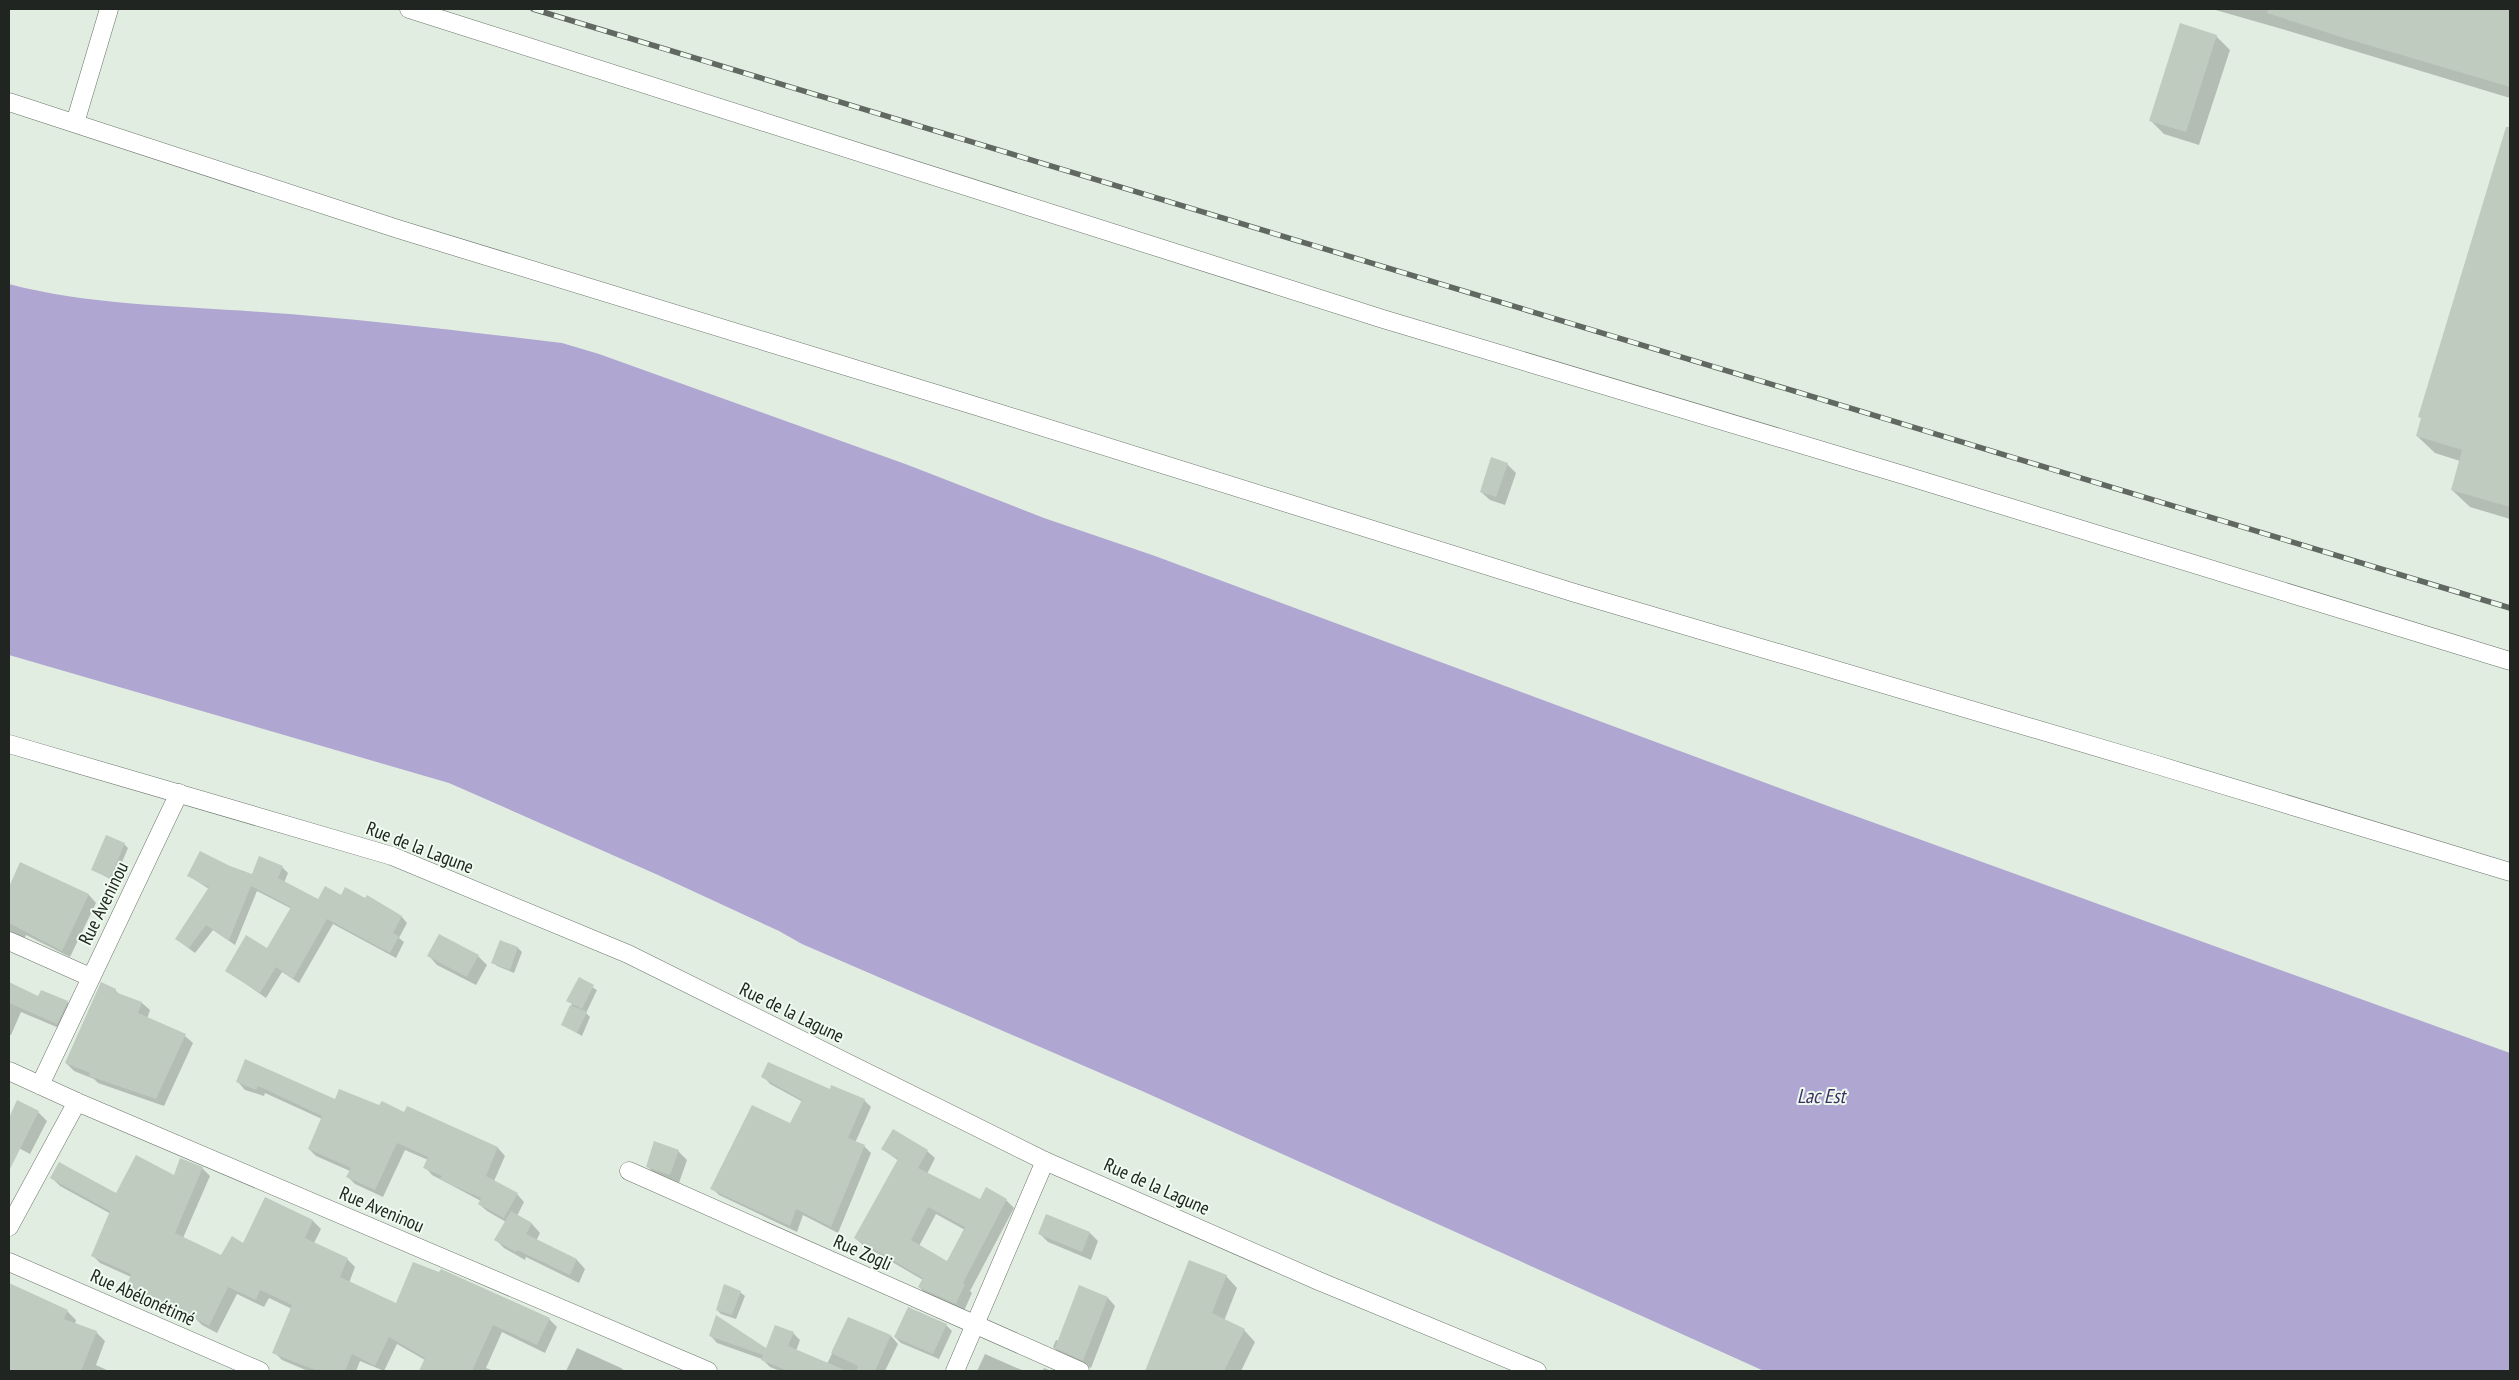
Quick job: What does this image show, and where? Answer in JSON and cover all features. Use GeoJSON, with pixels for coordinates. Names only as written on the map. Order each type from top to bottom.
{"type":"FeatureCollection","features":[{"type":"Feature","properties":{"kind":"street"},"geometry":{"type":"LineString","coordinates":[[75,124],[109,9]]}},
{"type":"Feature","properties":{"kind":"street"},"geometry":{"type":"LineString","coordinates":[[409,9],[1383,319],[2510,660]]}},
{"type":"Feature","properties":{"kind":"street"},"geometry":{"type":"LineString","coordinates":[[9,102],[408,232],[976,406],[1574,593],[2154,764],[2510,872]]}},
{"type":"Feature","properties":{"kind":"street","name":"Rue de la Lagune"},"geometry":{"type":"LineString","coordinates":[[9,744],[392,856],[619,950],[1046,1161],[1321,1282],[1537,1371]]}},
{"type":"Feature","properties":{"kind":"street","name":"Rue Aveninou"},"geometry":{"type":"LineString","coordinates":[[40,1085],[178,793]]}},
{"type":"Feature","properties":{"kind":"street"},"geometry":{"type":"LineString","coordinates":[[9,941],[90,977]]}},
{"type":"Feature","properties":{"kind":"street","name":"Rue Aveninou"},"geometry":{"type":"LineString","coordinates":[[9,1071],[77,1102],[708,1371]]}},
{"type":"Feature","properties":{"kind":"street"},"geometry":{"type":"LineString","coordinates":[[9,1227],[77,1102]]}},
{"type":"Feature","properties":{"kind":"street"},"geometry":{"type":"LineString","coordinates":[[955,1371],[1046,1161]]}},
{"type":"Feature","properties":{"kind":"street","name":"Rue Zogli"},"geometry":{"type":"LineString","coordinates":[[629,1171],[1080,1371]]}},
{"type":"Feature","properties":{"kind":"street","name":"Rue Abélonétimé"},"geometry":{"type":"LineString","coordinates":[[9,1262],[260,1371]]}},
{"type":"Feature","properties":{"kind":"water","name":"Lac Est"},"geometry":{"type":"Polygon","coordinates":[[[9,284],[102,301],[337,318],[562,343],[599,354],[908,465],[1044,518],[1155,556],[1836,809],[2510,1053],[2510,1371],[1764,1371],[1142,1091],[802,944],[779,931],[658,875],[449,783],[9,655],[9,284]]]}},
{"type":"Feature","properties":{"kind":"building"},"geometry":{"type":"Polygon","coordinates":[[[2268,9],[2510,9],[2510,87],[2344,38],[2267,13],[2268,9]]]}},
{"type":"Feature","properties":{"kind":"building"},"geometry":{"type":"Polygon","coordinates":[[[2180,23],[2217,35],[2186,132],[2149,121],[2180,23]]]}},
{"type":"Feature","properties":{"kind":"building"},"geometry":{"type":"Polygon","coordinates":[[[2506,127],[2510,127],[2510,507],[2451,490],[2462,450],[2416,436],[2421,418],[2418,417],[2506,127]]]}},
{"type":"Feature","properties":{"kind":"building"},"geometry":{"type":"Polygon","coordinates":[[[1491,457],[1508,463],[1496,497],[1480,492],[1491,457]]]}},
{"type":"Feature","properties":{"kind":"building"},"geometry":{"type":"Polygon","coordinates":[[[106,835],[125,843],[110,878],[91,870],[106,835]]]}},
{"type":"Feature","properties":{"kind":"building"},"geometry":{"type":"Polygon","coordinates":[[[200,851],[230,866],[252,874],[259,856],[283,866],[278,878],[318,899],[325,886],[341,895],[345,887],[365,898],[367,895],[402,916],[393,933],[399,936],[390,953],[327,919],[293,979],[276,967],[260,993],[225,971],[246,935],[267,948],[291,907],[251,886],[229,940],[206,925],[189,948],[175,939],[209,887],[187,876],[200,851]]]}},
{"type":"Feature","properties":{"kind":"building"},"geometry":{"type":"Polygon","coordinates":[[[20,862],[89,894],[62,951],[9,923],[9,887],[20,862]]]}},
{"type":"Feature","properties":{"kind":"building"},"geometry":{"type":"Polygon","coordinates":[[[439,934],[479,955],[467,977],[427,956],[439,934]]]}},
{"type":"Feature","properties":{"kind":"building"},"geometry":{"type":"Polygon","coordinates":[[[500,940],[518,947],[510,970],[491,963],[500,940]]]}},
{"type":"Feature","properties":{"kind":"building"},"geometry":{"type":"Polygon","coordinates":[[[579,977],[594,985],[582,1009],[566,1001],[579,977]]]}},
{"type":"Feature","properties":{"kind":"building"},"geometry":{"type":"Polygon","coordinates":[[[9,982],[38,996],[41,990],[68,1001],[57,1024],[9,1003],[9,982]]]}},
{"type":"Feature","properties":{"kind":"building"},"geometry":{"type":"Polygon","coordinates":[[[101,982],[116,989],[115,992],[142,1002],[138,1013],[186,1034],[156,1099],[89,1076],[90,1073],[65,1063],[101,982]]]}},
{"type":"Feature","properties":{"kind":"building"},"geometry":{"type":"Polygon","coordinates":[[[570,1005],[587,1012],[577,1033],[561,1025],[570,1005]]]}},
{"type":"Feature","properties":{"kind":"building"},"geometry":{"type":"Polygon","coordinates":[[[245,1059],[335,1099],[339,1089],[379,1105],[382,1101],[404,1112],[407,1106],[498,1147],[486,1176],[518,1193],[504,1218],[478,1204],[481,1198],[440,1179],[442,1176],[423,1168],[428,1157],[397,1143],[375,1190],[346,1177],[351,1168],[308,1149],[322,1116],[258,1086],[256,1090],[236,1082],[245,1059]]]}},
{"type":"Feature","properties":{"kind":"building"},"geometry":{"type":"Polygon","coordinates":[[[768,1062],[830,1089],[831,1085],[865,1099],[848,1138],[865,1145],[831,1227],[796,1209],[790,1226],[710,1189],[752,1105],[790,1123],[802,1100],[761,1077],[768,1062]]]}},
{"type":"Feature","properties":{"kind":"building"},"geometry":{"type":"Polygon","coordinates":[[[17,1100],[39,1111],[9,1171],[9,1118],[17,1100]]]}},
{"type":"Feature","properties":{"kind":"building"},"geometry":{"type":"Polygon","coordinates":[[[893,1129],[928,1150],[918,1168],[980,1199],[986,1187],[1007,1199],[963,1283],[965,1284],[956,1304],[918,1287],[923,1278],[854,1238],[898,1159],[881,1149],[893,1129]],[[928,1207],[911,1240],[947,1261],[965,1227],[928,1207]]]}},
{"type":"Feature","properties":{"kind":"building"},"geometry":{"type":"Polygon","coordinates":[[[654,1141],[679,1150],[670,1175],[646,1167],[654,1141]]]}},
{"type":"Feature","properties":{"kind":"building"},"geometry":{"type":"Polygon","coordinates":[[[136,1155],[174,1175],[180,1158],[203,1167],[175,1233],[221,1255],[232,1236],[243,1243],[265,1197],[313,1220],[305,1238],[348,1258],[340,1277],[396,1303],[413,1262],[439,1272],[441,1269],[550,1318],[537,1345],[493,1325],[472,1371],[419,1371],[425,1358],[389,1337],[375,1366],[352,1354],[345,1371],[319,1371],[299,1364],[272,1353],[292,1305],[260,1290],[256,1300],[228,1287],[209,1326],[181,1310],[126,1288],[131,1274],[91,1256],[110,1211],[50,1178],[59,1162],[116,1193],[136,1155]]]}},
{"type":"Feature","properties":{"kind":"building"},"geometry":{"type":"Polygon","coordinates":[[[511,1211],[532,1223],[526,1234],[577,1259],[570,1275],[517,1250],[516,1252],[494,1240],[511,1211]]]}},
{"type":"Feature","properties":{"kind":"building"},"geometry":{"type":"Polygon","coordinates":[[[1046,1214],[1090,1232],[1082,1252],[1038,1234],[1046,1214]]]}},
{"type":"Feature","properties":{"kind":"building"},"geometry":{"type":"Polygon","coordinates":[[[1189,1260],[1227,1275],[1212,1313],[1245,1329],[1224,1371],[1145,1371],[1189,1260]]]}},
{"type":"Feature","properties":{"kind":"building"},"geometry":{"type":"Polygon","coordinates":[[[9,1283],[68,1310],[64,1319],[97,1331],[81,1371],[9,1371],[9,1283]]]}},
{"type":"Feature","properties":{"kind":"building"},"geometry":{"type":"Polygon","coordinates":[[[724,1284],[741,1291],[732,1315],[716,1310],[724,1284]]]}},
{"type":"Feature","properties":{"kind":"building"},"geometry":{"type":"Polygon","coordinates":[[[1079,1285],[1108,1297],[1083,1361],[1055,1348],[1079,1285]]]}},
{"type":"Feature","properties":{"kind":"building"},"geometry":{"type":"Polygon","coordinates":[[[908,1307],[947,1324],[933,1354],[894,1337],[908,1307]]]}},
{"type":"Feature","properties":{"kind":"building"},"geometry":{"type":"Polygon","coordinates":[[[716,1315],[766,1348],[775,1325],[794,1332],[788,1346],[847,1371],[788,1371],[761,1360],[763,1355],[709,1336],[716,1315]]]}},
{"type":"Feature","properties":{"kind":"building"},"geometry":{"type":"Polygon","coordinates":[[[848,1317],[891,1335],[875,1371],[856,1371],[858,1366],[831,1353],[848,1317]]]}},
{"type":"Feature","properties":{"kind":"railway"},"geometry":{"type":"LineString","coordinates":[[533,9],[2510,608]]}}]}
